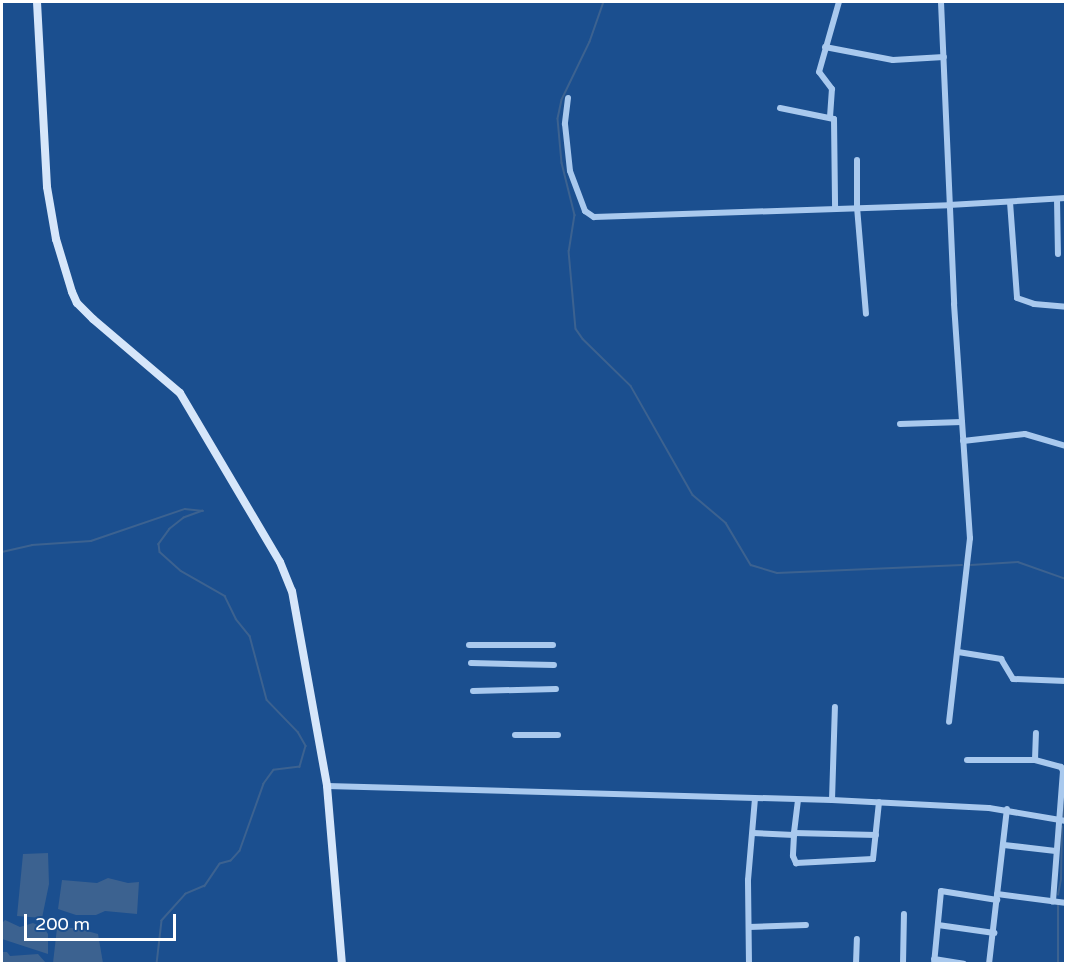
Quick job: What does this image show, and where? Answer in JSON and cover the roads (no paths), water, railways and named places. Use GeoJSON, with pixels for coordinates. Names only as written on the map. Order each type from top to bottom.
{"type":"FeatureCollection","features":[{"type":"Feature","properties":{"kind":"street"},"geometry":{"type":"LineString","coordinates":[[37,2],[47,187],[56,239],[67,279],[77,303],[180,393],[280,562],[296,604],[327,786],[342,963]]}},
{"type":"Feature","properties":{"kind":"street"},"geometry":{"type":"LineString","coordinates":[[830,117],[832,89],[819,75],[839,2]]}},
{"type":"Feature","properties":{"kind":"street"},"geometry":{"type":"LineString","coordinates":[[941,2],[949,205],[969,538],[958,652],[948,722]]}},
{"type":"Feature","properties":{"kind":"street"},"geometry":{"type":"LineString","coordinates":[[825,47],[892,60],[944,57]]}},
{"type":"Feature","properties":{"kind":"street"},"geometry":{"type":"LineString","coordinates":[[568,98],[565,124],[568,165],[583,208],[591,216],[949,205],[1065,198]]}},
{"type":"Feature","properties":{"kind":"street"},"geometry":{"type":"LineString","coordinates":[[780,108],[830,117],[834,120],[836,207]]}},
{"type":"Feature","properties":{"kind":"street"},"geometry":{"type":"LineString","coordinates":[[857,160],[857,207],[866,314]]}},
{"type":"Feature","properties":{"kind":"street"},"geometry":{"type":"LineString","coordinates":[[1057,199],[1058,254]]}},
{"type":"Feature","properties":{"kind":"street"},"geometry":{"type":"LineString","coordinates":[[1010,202],[1017,298],[1034,304],[1065,307]]}},
{"type":"Feature","properties":{"kind":"street"},"geometry":{"type":"LineString","coordinates":[[900,424],[962,422]]}},
{"type":"Feature","properties":{"kind":"street"},"geometry":{"type":"LineString","coordinates":[[963,441],[1025,434],[1065,446]]}},
{"type":"Feature","properties":{"kind":"street"},"geometry":{"type":"LineString","coordinates":[[469,645],[553,645]]}},
{"type":"Feature","properties":{"kind":"street"},"geometry":{"type":"LineString","coordinates":[[958,652],[1001,659],[1013,679],[1064,681]]}},
{"type":"Feature","properties":{"kind":"street"},"geometry":{"type":"LineString","coordinates":[[471,663],[554,665]]}},
{"type":"Feature","properties":{"kind":"street"},"geometry":{"type":"LineString","coordinates":[[472,691],[556,689]]}},
{"type":"Feature","properties":{"kind":"street"},"geometry":{"type":"LineString","coordinates":[[832,800],[835,707]]}},
{"type":"Feature","properties":{"kind":"street"},"geometry":{"type":"LineString","coordinates":[[1035,760],[1036,733]]}},
{"type":"Feature","properties":{"kind":"street"},"geometry":{"type":"LineString","coordinates":[[515,735],[558,735]]}},
{"type":"Feature","properties":{"kind":"street"},"geometry":{"type":"LineString","coordinates":[[967,760],[1035,760],[1050,762],[1062,769],[1062,821],[1056,851],[1053,902]]}},
{"type":"Feature","properties":{"kind":"street"},"geometry":{"type":"LineString","coordinates":[[327,786],[879,802],[1007,809],[1062,821]]}},
{"type":"Feature","properties":{"kind":"street"},"geometry":{"type":"LineString","coordinates":[[749,963],[748,880],[755,799]]}},
{"type":"Feature","properties":{"kind":"street"},"geometry":{"type":"LineString","coordinates":[[798,800],[793,856],[796,863],[868,861],[875,856],[879,802]]}},
{"type":"Feature","properties":{"kind":"street"},"geometry":{"type":"LineString","coordinates":[[989,963],[1007,809]]}},
{"type":"Feature","properties":{"kind":"street"},"geometry":{"type":"LineString","coordinates":[[753,833],[876,835]]}},
{"type":"Feature","properties":{"kind":"street"},"geometry":{"type":"LineString","coordinates":[[1004,845],[1056,851]]}},
{"type":"Feature","properties":{"kind":"street"},"geometry":{"type":"LineString","coordinates":[[964,963],[934,961],[941,891],[1065,903]]}},
{"type":"Feature","properties":{"kind":"street"},"geometry":{"type":"LineString","coordinates":[[903,963],[904,914]]}},
{"type":"Feature","properties":{"kind":"street"},"geometry":{"type":"LineString","coordinates":[[749,927],[806,925]]}},
{"type":"Feature","properties":{"kind":"street"},"geometry":{"type":"LineString","coordinates":[[938,925],[994,933]]}},
{"type":"Feature","properties":{"kind":"street"},"geometry":{"type":"LineString","coordinates":[[856,963],[857,939]]}},
{"type":"Feature","properties":{"kind":"water"},"geometry":{"type":"Polygon","coordinates":[[[48,853],[49,884],[42,918],[17,916],[23,854],[48,853]]]}},
{"type":"Feature","properties":{"kind":"water"},"geometry":{"type":"Polygon","coordinates":[[[108,878],[128,883],[139,882],[137,914],[105,911],[96,915],[76,915],[58,909],[62,880],[97,883],[108,878]]]}},
{"type":"Feature","properties":{"kind":"water"},"geometry":{"type":"Polygon","coordinates":[[[5,920],[20,927],[33,923],[44,928],[48,934],[48,954],[2,939],[2,923],[5,920]]]}},
{"type":"Feature","properties":{"kind":"water"},"geometry":{"type":"Polygon","coordinates":[[[57,928],[76,928],[98,934],[103,963],[53,963],[57,928]]]}},
{"type":"Feature","properties":{"kind":"water"},"geometry":{"type":"Polygon","coordinates":[[[2,952],[7,952],[10,956],[38,954],[46,963],[2,963],[2,952]]]}},
{"type":"Feature","properties":{"kind":"waterway"},"geometry":{"type":"LineString","coordinates":[[604,2],[590,42],[562,100],[558,119],[562,163],[575,215],[569,251],[576,329],[583,339],[631,386],[693,495],[726,523],[751,565],[777,573],[962,565]]}},
{"type":"Feature","properties":{"kind":"waterway"},"geometry":{"type":"LineString","coordinates":[[2,552],[32,545],[91,541],[185,509],[203,511],[184,518],[170,529],[159,544],[160,552],[181,571],[225,596],[236,619],[250,636],[267,700],[298,732],[306,746],[300,767],[274,770],[264,784],[240,851],[231,861],[220,864],[205,886],[186,894],[162,921],[157,964]]}},
{"type":"Feature","properties":{"kind":"waterway"},"geometry":{"type":"LineString","coordinates":[[971,565],[1018,562],[1066,579]]}},
{"type":"Feature","properties":{"kind":"waterway"},"geometry":{"type":"LineString","coordinates":[[1063,817],[1066,786]]}},
{"type":"Feature","properties":{"kind":"waterway"},"geometry":{"type":"LineString","coordinates":[[1058,895],[1061,879],[1062,827]]}},
{"type":"Feature","properties":{"kind":"waterway"},"geometry":{"type":"LineString","coordinates":[[1058,905],[1058,964]]}}]}
